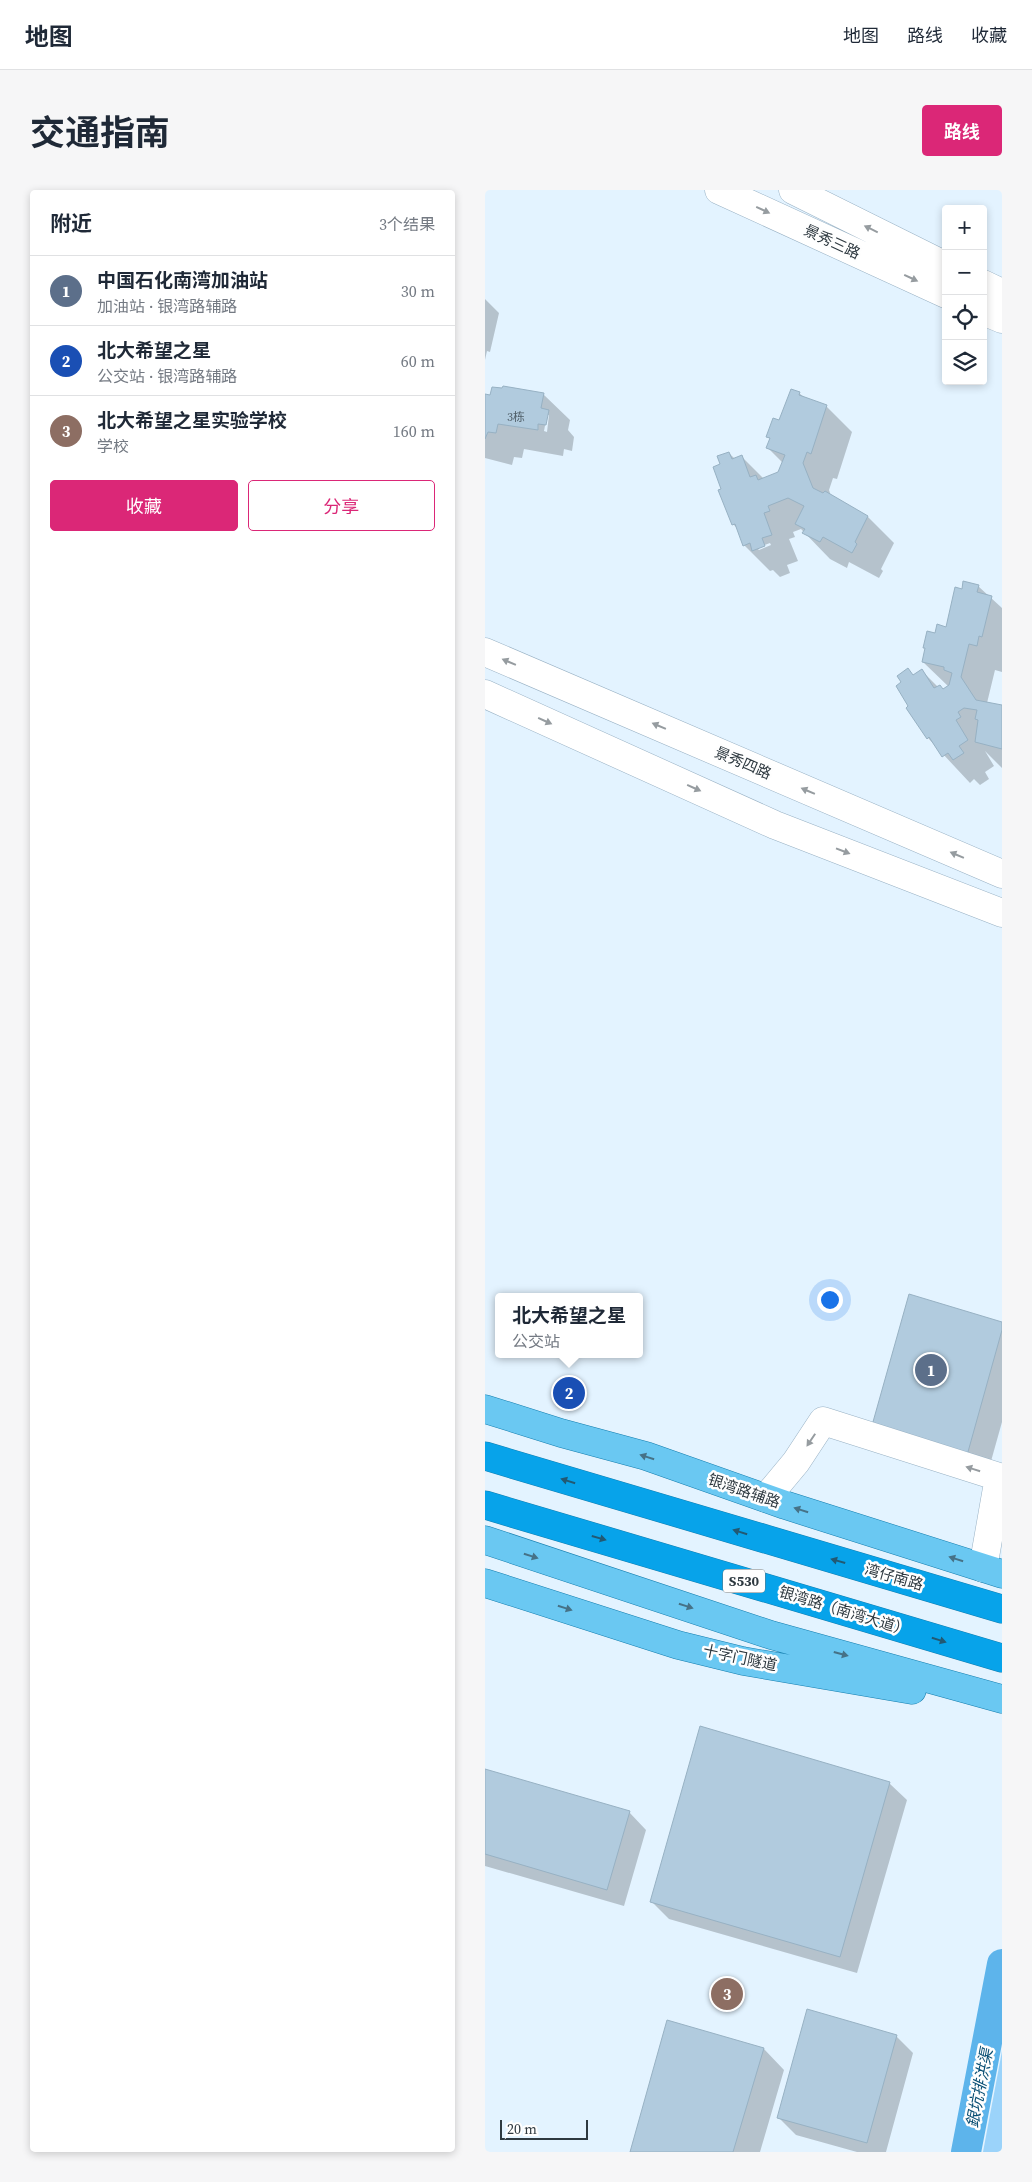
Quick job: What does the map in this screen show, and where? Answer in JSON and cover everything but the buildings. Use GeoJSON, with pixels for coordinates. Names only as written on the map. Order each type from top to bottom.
{"type":"FeatureCollection","features":[{"type":"Feature","properties":{"kind":"highway","name":"湾仔南路"},"geometry":{"type":"LineString","coordinates":[[485,1456],[1002,1609]]}},
{"type":"Feature","properties":{"kind":"highway","name":"银湾路（南湾大道）"},"geometry":{"type":"LineString","coordinates":[[485,1505],[1002,1658]]}},
{"type":"Feature","properties":{"kind":"main road","name":"银湾路辅路"},"geometry":{"type":"LineString","coordinates":[[485,1409],[561,1433],[646,1456],[766,1498],[993,1571]]}},
{"type":"Feature","properties":{"kind":"main road"},"geometry":{"type":"LineString","coordinates":[[485,1540],[771,1635],[1002,1699]]}},
{"type":"Feature","properties":{"kind":"main road","name":"十字门隧道"},"geometry":{"type":"LineString","coordinates":[[485,1582],[678,1644],[743,1660],[1002,1706]]}},
{"type":"Feature","properties":{"kind":"street","name":"景秀三路"},"geometry":{"type":"LineString","coordinates":[[719,190],[942,292]]}},
{"type":"Feature","properties":{"kind":"street","name":"景秀三路"},"geometry":{"type":"LineString","coordinates":[[793,190],[942,264]]}},
{"type":"Feature","properties":{"kind":"street"},"geometry":{"type":"LineString","coordinates":[[987,286],[1002,293]]}},
{"type":"Feature","properties":{"kind":"street"},"geometry":{"type":"LineString","coordinates":[[987,313],[1002,319]]}},
{"type":"Feature","properties":{"kind":"street","name":"景秀四路"},"geometry":{"type":"LineString","coordinates":[[485,652],[1002,874]]}},
{"type":"Feature","properties":{"kind":"street"},"geometry":{"type":"LineString","coordinates":[[485,694],[775,825],[1002,913]]}},
{"type":"Feature","properties":{"kind":"street"},"geometry":{"type":"LineString","coordinates":[[766,1498],[796,1462],[823,1421],[999,1477],[993,1571]]}},
{"type":"Feature","properties":{"kind":"shaded area"},"geometry":{"type":"Polygon","coordinates":[[[1002,2051],[1002,2152],[983,2152],[1002,2051]]]}},
{"type":"Feature","properties":{"kind":"waterway","name":"銀坑排洪渠"},"geometry":{"type":"LineString","coordinates":[[966,2152],[1002,1964]]}},
{"type":"Feature","properties":{"kind":"place","name":"中国石化南湾加油站"},"geometry":{"type":"Point","coordinates":[931,1370]}},
{"type":"Feature","properties":{"kind":"place","name":"北大希望之星"},"geometry":{"type":"Point","coordinates":[569,1393]}},
{"type":"Feature","properties":{"kind":"place","name":"北大希望之星实验学校"},"geometry":{"type":"Point","coordinates":[727,1994]}}]}
